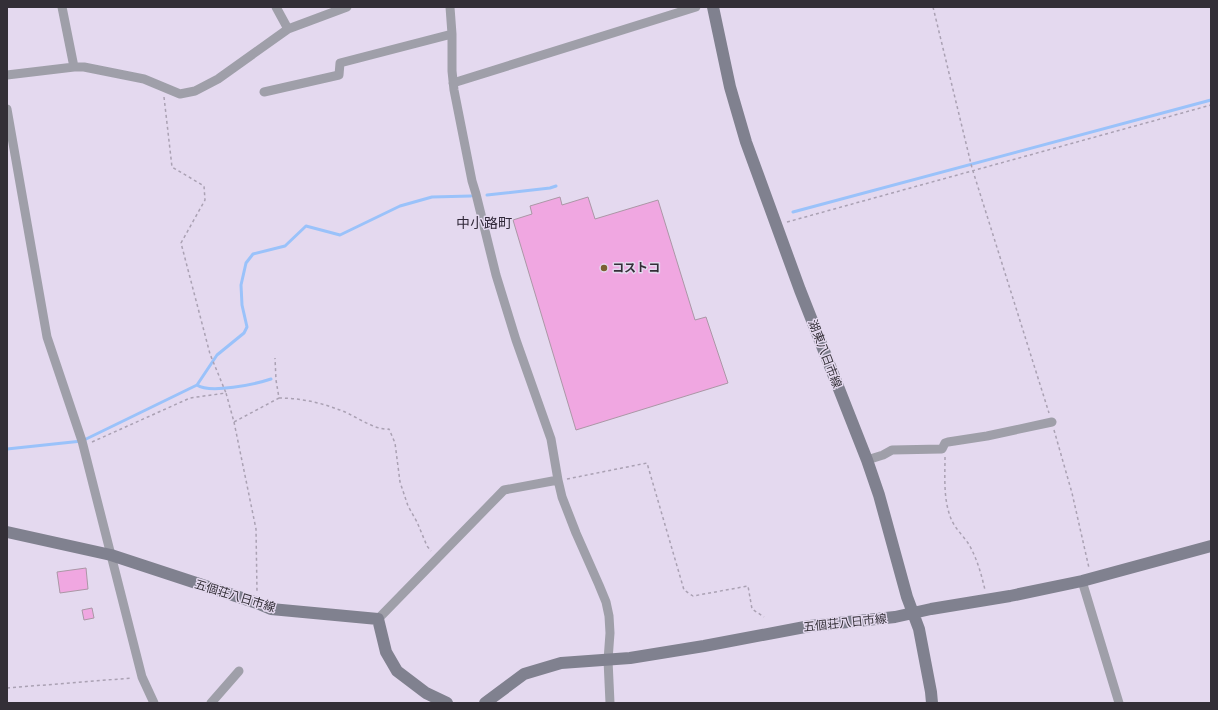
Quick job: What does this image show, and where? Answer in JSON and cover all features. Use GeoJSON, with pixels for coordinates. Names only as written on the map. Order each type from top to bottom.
{"type":"FeatureCollection","features":[{"type":"Feature","properties":{"kind":"main road","name":"湖東八日市線"},"geometry":{"type":"LineString","coordinates":[[714,7],[730,86],[746,142],[776,225],[867,460],[879,496],[907,597],[919,629],[932,703]]}},
{"type":"Feature","properties":{"kind":"main road","name":"五個荘八日市線"},"geometry":{"type":"LineString","coordinates":[[7,532],[111,556],[257,603],[271,609],[378,619]]}},
{"type":"Feature","properties":{"kind":"main road","name":"五個荘八日市線"},"geometry":{"type":"LineString","coordinates":[[485,703],[524,674],[561,663],[630,658],[810,626],[895,617],[931,609],[1010,596],[1087,579],[1211,546]]}},
{"type":"Feature","properties":{"kind":"main road"},"geometry":{"type":"LineString","coordinates":[[378,619],[386,652],[397,670],[426,693],[447,703]]}},
{"type":"Feature","properties":{"kind":"street"},"geometry":{"type":"LineString","coordinates":[[62,7],[74,67]]}},
{"type":"Feature","properties":{"kind":"street"},"geometry":{"type":"LineString","coordinates":[[276,7],[288,29]]}},
{"type":"Feature","properties":{"kind":"street"},"geometry":{"type":"LineString","coordinates":[[7,75],[84,67],[144,79],[180,94],[195,91],[218,79],[288,29],[347,7]]}},
{"type":"Feature","properties":{"kind":"street"},"geometry":{"type":"LineString","coordinates":[[450,7],[453,83],[472,181],[496,275],[516,340],[551,439],[562,480],[568,514],[606,602],[610,633],[608,660],[610,703]]}},
{"type":"Feature","properties":{"kind":"street"},"geometry":{"type":"LineString","coordinates":[[453,83],[696,7]]}},
{"type":"Feature","properties":{"kind":"street"},"geometry":{"type":"LineString","coordinates":[[264,92],[340,75],[340,63],[452,34]]}},
{"type":"Feature","properties":{"kind":"street"},"geometry":{"type":"LineString","coordinates":[[7,109],[47,337],[83,446],[142,677],[154,703]]}},
{"type":"Feature","properties":{"kind":"street"},"geometry":{"type":"LineString","coordinates":[[867,460],[883,455],[892,450],[942,449],[945,443],[1052,422]]}},
{"type":"Feature","properties":{"kind":"street"},"geometry":{"type":"LineString","coordinates":[[378,619],[504,490],[562,480]]}},
{"type":"Feature","properties":{"kind":"street"},"geometry":{"type":"LineString","coordinates":[[1087,579],[1119,703]]}},
{"type":"Feature","properties":{"kind":"street"},"geometry":{"type":"LineString","coordinates":[[211,703],[239,671]]}},
{"type":"Feature","properties":{"kind":"path"},"geometry":{"type":"LineString","coordinates":[[933,7],[973,169],[1052,422],[1072,493],[1087,579]]}},
{"type":"Feature","properties":{"kind":"path"},"geometry":{"type":"LineString","coordinates":[[162,87],[172,167],[204,186],[205,200],[181,243],[210,354],[226,393],[234,422],[256,529],[257,603]]}},
{"type":"Feature","properties":{"kind":"path"},"geometry":{"type":"LineString","coordinates":[[776,225],[973,169],[1211,105]]}},
{"type":"Feature","properties":{"kind":"path"},"geometry":{"type":"LineString","coordinates":[[275,358],[279,398]]}},
{"type":"Feature","properties":{"kind":"path"},"geometry":{"type":"LineString","coordinates":[[83,446],[190,398],[226,393]]}},
{"type":"Feature","properties":{"kind":"path"},"geometry":{"type":"LineString","coordinates":[[234,422],[279,398],[286,398],[340,409],[384,430],[389,429],[396,444],[400,482],[408,506],[417,522],[427,546],[436,559]]}},
{"type":"Feature","properties":{"kind":"path"},"geometry":{"type":"LineString","coordinates":[[945,443],[946,502],[952,521],[968,543],[978,564],[987,599]]}},
{"type":"Feature","properties":{"kind":"path"},"geometry":{"type":"LineString","coordinates":[[562,480],[647,463],[684,590],[693,596],[748,586],[752,609],[764,617]]}},
{"type":"Feature","properties":{"kind":"path"},"geometry":{"type":"LineString","coordinates":[[7,688],[122,680],[142,677]]}},
{"type":"Feature","properties":{"kind":"building","name":"コストコ"},"geometry":{"type":"Polygon","coordinates":[[[560,197],[562,205],[588,197],[595,219],[658,200],[695,320],[706,317],[728,383],[576,430],[513,220],[532,214],[530,206],[560,197]]]}},
{"type":"Feature","properties":{"kind":"building"},"geometry":{"type":"Polygon","coordinates":[[[86,568],[88,589],[60,593],[57,572],[86,568]]]}},
{"type":"Feature","properties":{"kind":"building"},"geometry":{"type":"Polygon","coordinates":[[[92,608],[94,618],[84,620],[82,610],[92,608]]]}},
{"type":"Feature","properties":{"kind":"waterway"},"geometry":{"type":"LineString","coordinates":[[793,212],[1211,100]]}},
{"type":"Feature","properties":{"kind":"waterway"},"geometry":{"type":"LineString","coordinates":[[487,195],[550,188],[556,186]]}},
{"type":"Feature","properties":{"kind":"waterway"},"geometry":{"type":"LineString","coordinates":[[7,449],[82,441],[197,385],[217,355],[244,333],[247,327],[242,305],[241,285],[246,263],[253,254],[285,246],[306,226],[340,235],[400,206],[432,197],[471,196]]}},
{"type":"Feature","properties":{"kind":"waterway"},"geometry":{"type":"LineString","coordinates":[[197,385],[203,388],[212,389],[233,387],[271,379]]}},
{"type":"Feature","properties":{"kind":"place","name":"コストコ"},"geometry":{"type":"Point","coordinates":[604,268]}},
{"type":"Feature","properties":{"kind":"district","name":"中小路町"},"geometry":{"type":"Point","coordinates":[484,223]}}]}
